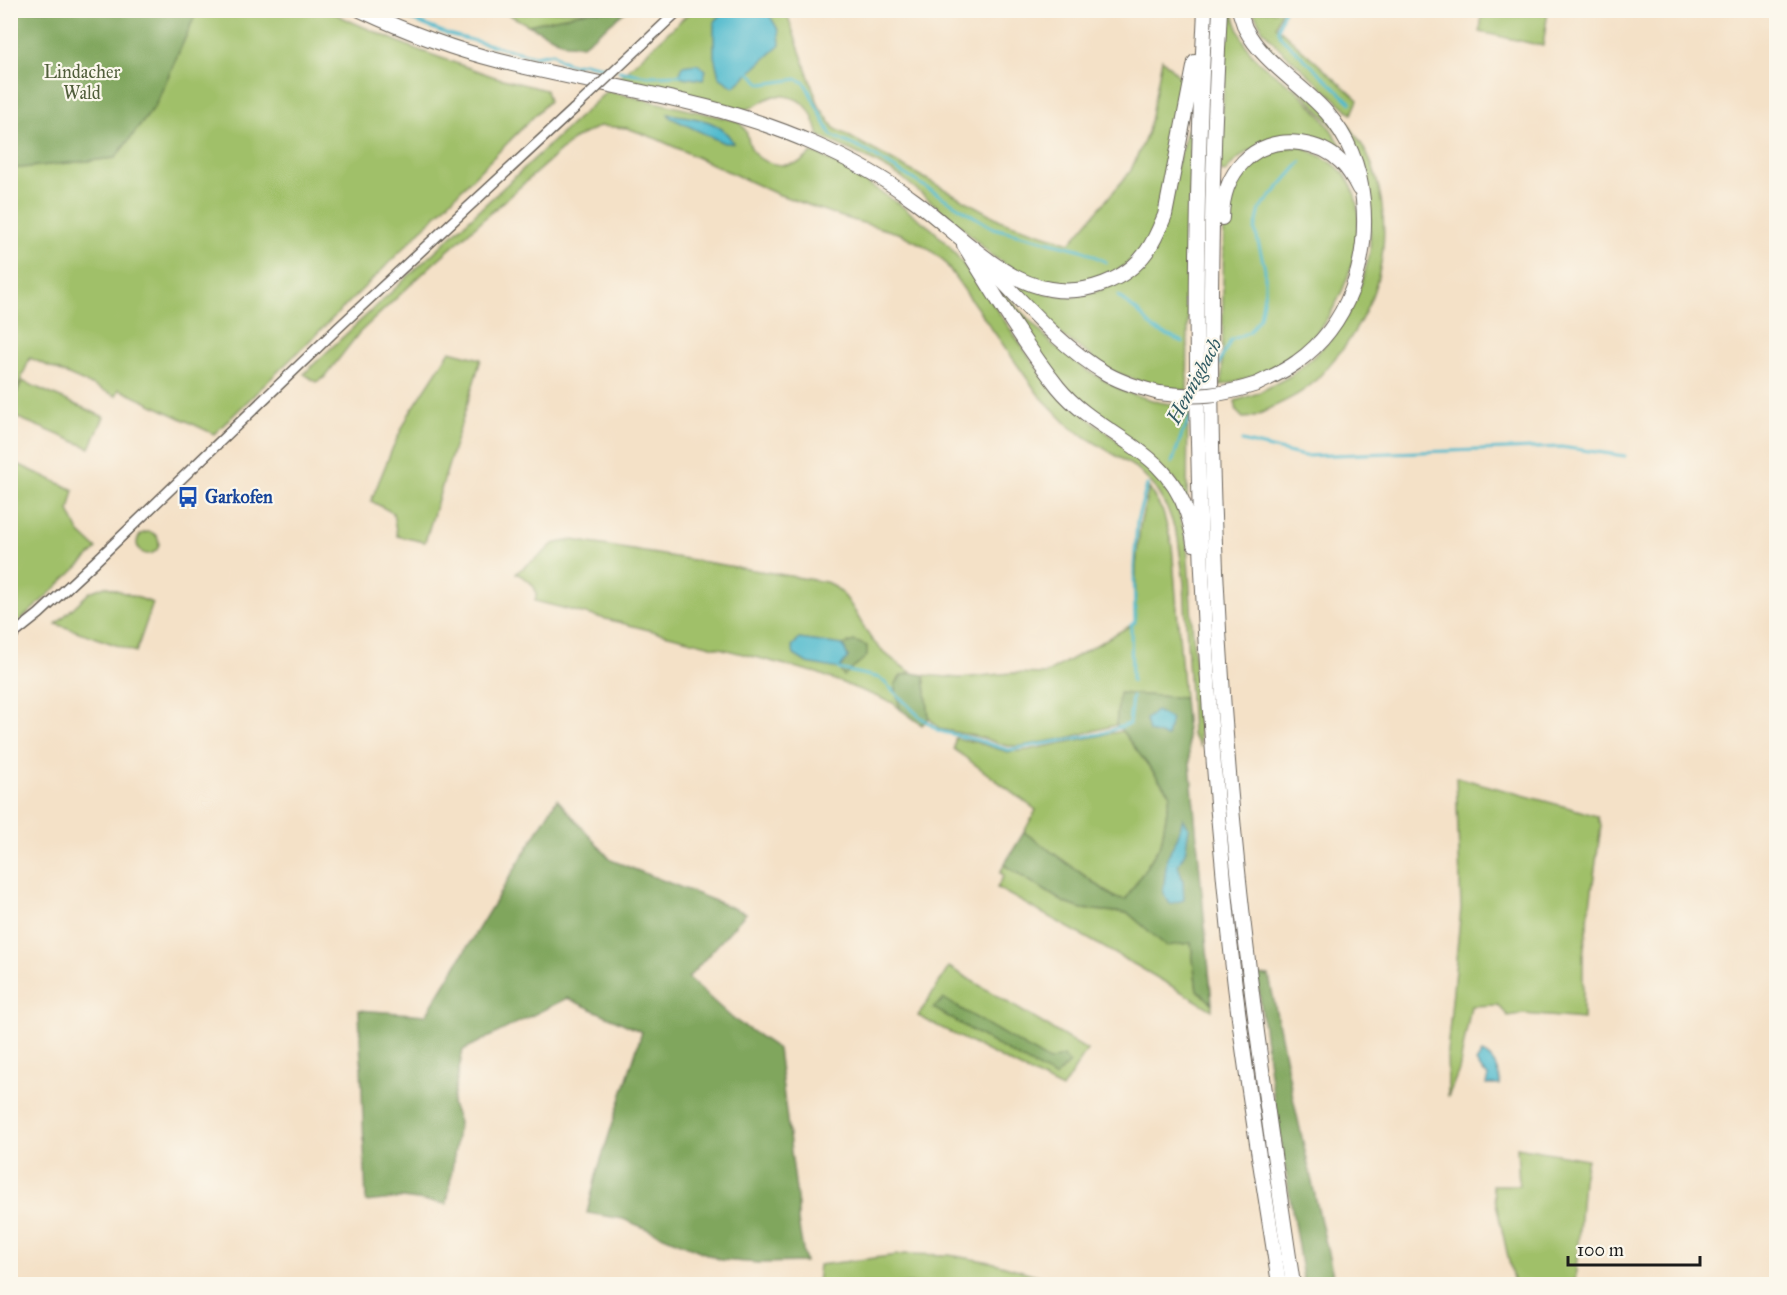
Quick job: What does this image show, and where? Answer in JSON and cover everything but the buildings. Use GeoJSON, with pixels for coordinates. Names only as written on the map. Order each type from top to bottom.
{"type":"FeatureCollection","features":[{"type":"Feature","properties":{"kind":"highway"},"geometry":{"type":"LineString","coordinates":[[360,10],[422,37],[469,53],[675,99],[782,130],[835,153],[878,177],[914,200],[960,238],[1016,278],[1031,285],[1069,291],[1103,284],[1120,275],[1137,263],[1157,233],[1165,215],[1193,78],[1199,30],[1205,12]]}},
{"type":"Feature","properties":{"kind":"highway"},"geometry":{"type":"LineString","coordinates":[[1220,10],[1212,259],[1215,517],[1222,657],[1233,817],[1259,1058],[1293,1284]]}},
{"type":"Feature","properties":{"kind":"highway"},"geometry":{"type":"LineString","coordinates":[[960,238],[1055,335],[1079,355],[1108,375],[1141,388],[1159,393],[1203,397],[1230,393],[1257,384],[1299,361],[1333,325],[1355,286],[1364,242],[1365,219],[1360,174],[1352,150],[1328,114],[1262,51],[1245,28],[1239,10]]}},
{"type":"Feature","properties":{"kind":"highway"},"geometry":{"type":"LineString","coordinates":[[1205,12],[1198,204],[1197,343],[1203,580],[1213,743],[1231,945],[1245,1061],[1279,1284]]}},
{"type":"Feature","properties":{"kind":"highway"},"geometry":{"type":"LineString","coordinates":[[1212,259],[1221,239],[1222,204],[1230,180],[1239,166],[1264,147],[1279,142],[1292,142],[1322,149],[1342,163],[1363,196]]}},
{"type":"Feature","properties":{"kind":"highway"},"geometry":{"type":"LineString","coordinates":[[960,238],[1044,369],[1065,395],[1088,416],[1158,465],[1176,487],[1193,532],[1196,567],[1203,580]]}},
{"type":"Feature","properties":{"kind":"street"},"geometry":{"type":"LineString","coordinates":[[10,637],[39,614],[332,334],[679,10]]}},
{"type":"Feature","properties":{"kind":"green space"},"geometry":{"type":"Polygon","coordinates":[[[1248,10],[1261,36],[1271,48],[1326,98],[1361,144],[1375,174],[1383,213],[1384,233],[1374,291],[1357,327],[1344,347],[1319,377],[1305,389],[1258,414],[1243,418],[1237,412],[1235,401],[1258,393],[1290,376],[1332,338],[1349,312],[1362,282],[1370,253],[1370,220],[1352,147],[1265,51],[1242,11],[1248,10]]]}},
{"type":"Feature","properties":{"kind":"green space","name":"Lindacher Wald"},"geometry":{"type":"Polygon","coordinates":[[[10,11],[197,11],[155,106],[115,158],[11,169],[10,11]]]}},
{"type":"Feature","properties":{"kind":"green space"},"geometry":{"type":"Polygon","coordinates":[[[197,11],[330,11],[413,48],[495,77],[546,90],[549,101],[378,274],[214,434],[119,389],[116,396],[30,358],[11,403],[11,169],[115,158],[155,106],[197,11]]]}},
{"type":"Feature","properties":{"kind":"green space"},"geometry":{"type":"Polygon","coordinates":[[[502,11],[591,11],[528,25],[502,11]]]}},
{"type":"Feature","properties":{"kind":"green space"},"geometry":{"type":"Polygon","coordinates":[[[591,11],[626,11],[583,45],[566,44],[528,25],[591,11]]]}},
{"type":"Feature","properties":{"kind":"green space"},"geometry":{"type":"Polygon","coordinates":[[[691,11],[786,11],[819,106],[834,128],[1002,221],[1070,243],[1130,172],[1148,132],[1162,59],[1179,76],[1187,76],[1159,215],[1147,243],[1128,264],[1106,277],[1083,284],[1057,286],[1033,281],[992,256],[963,228],[900,176],[819,136],[812,115],[800,101],[785,96],[774,96],[741,110],[616,81],[691,11]]]}},
{"type":"Feature","properties":{"kind":"green space"},"geometry":{"type":"Polygon","coordinates":[[[1227,11],[1232,11],[1242,37],[1253,56],[1297,91],[1313,107],[1333,132],[1350,161],[1326,147],[1248,151],[1226,172],[1220,171],[1227,11]]]}},
{"type":"Feature","properties":{"kind":"green space"},"geometry":{"type":"Polygon","coordinates":[[[1253,11],[1281,11],[1276,26],[1358,100],[1352,114],[1279,48],[1263,30],[1253,11]]]}},
{"type":"Feature","properties":{"kind":"green space"},"geometry":{"type":"Polygon","coordinates":[[[1482,11],[1548,11],[1543,46],[1480,32],[1482,11]]]}},
{"type":"Feature","properties":{"kind":"green space"},"geometry":{"type":"Polygon","coordinates":[[[607,91],[737,121],[746,132],[752,150],[761,159],[774,164],[788,165],[800,162],[812,153],[820,155],[899,204],[932,229],[950,247],[989,298],[1052,390],[1152,467],[1175,498],[1187,544],[1200,746],[1192,735],[1184,583],[1178,538],[1168,510],[1154,486],[1136,468],[1071,428],[1038,394],[943,260],[926,247],[901,234],[842,217],[777,194],[657,139],[627,128],[600,126],[574,139],[434,263],[359,333],[324,378],[316,382],[304,374],[607,91]]]}},
{"type":"Feature","properties":{"kind":"green space"},"geometry":{"type":"Polygon","coordinates":[[[1191,124],[1187,391],[1155,387],[1111,371],[1063,336],[1013,283],[1049,294],[1073,297],[1101,290],[1152,252],[1191,124]]]}},
{"type":"Feature","properties":{"kind":"green space"},"geometry":{"type":"Polygon","coordinates":[[[1299,146],[1336,166],[1352,187],[1357,206],[1358,226],[1356,248],[1350,269],[1332,310],[1321,328],[1308,342],[1278,365],[1243,380],[1219,386],[1222,383],[1224,203],[1232,180],[1259,153],[1299,146]]]}},
{"type":"Feature","properties":{"kind":"green space"},"geometry":{"type":"Polygon","coordinates":[[[996,285],[1052,344],[1085,369],[1125,392],[1159,402],[1188,407],[1187,503],[1176,481],[1083,407],[1041,358],[996,285]]]}},
{"type":"Feature","properties":{"kind":"green space"},"geometry":{"type":"Polygon","coordinates":[[[450,351],[481,359],[425,542],[397,536],[393,513],[371,501],[409,414],[450,351]]]}},
{"type":"Feature","properties":{"kind":"green space"},"geometry":{"type":"Polygon","coordinates":[[[22,381],[104,417],[90,448],[11,415],[11,407],[22,381]]]}},
{"type":"Feature","properties":{"kind":"green space"},"geometry":{"type":"Polygon","coordinates":[[[11,461],[74,490],[69,511],[79,532],[97,549],[11,628],[11,461]]]}},
{"type":"Feature","properties":{"kind":"green space"},"geometry":{"type":"Polygon","coordinates":[[[1149,488],[1163,512],[1172,545],[1184,698],[1120,693],[1116,725],[1067,738],[1022,746],[1007,746],[979,737],[940,729],[929,718],[924,675],[960,678],[1012,673],[1045,674],[1135,623],[1136,566],[1140,525],[1149,488]]]}},
{"type":"Feature","properties":{"kind":"green space"},"geometry":{"type":"Polygon","coordinates":[[[148,532],[156,535],[159,543],[156,551],[148,554],[140,551],[137,543],[140,535],[148,532]]]}},
{"type":"Feature","properties":{"kind":"green space"},"geometry":{"type":"Polygon","coordinates":[[[572,540],[826,582],[834,586],[847,599],[872,640],[912,673],[901,676],[895,685],[900,709],[893,703],[817,673],[535,601],[534,587],[516,573],[553,544],[572,540]]]}},
{"type":"Feature","properties":{"kind":"green space"},"geometry":{"type":"Polygon","coordinates":[[[105,586],[153,603],[136,652],[56,624],[90,592],[105,586]]]}},
{"type":"Feature","properties":{"kind":"green space"},"geometry":{"type":"Polygon","coordinates":[[[854,641],[867,646],[867,656],[844,676],[839,669],[848,657],[843,645],[854,641]]]}},
{"type":"Feature","properties":{"kind":"green space"},"geometry":{"type":"Polygon","coordinates":[[[912,673],[924,675],[929,718],[922,725],[900,709],[895,685],[901,676],[912,673]]]}},
{"type":"Feature","properties":{"kind":"green space"},"geometry":{"type":"Polygon","coordinates":[[[1119,693],[1184,698],[1212,1003],[1197,990],[1191,943],[1166,946],[1128,913],[1082,909],[1065,903],[1004,865],[1024,832],[1115,898],[1126,899],[1161,844],[1170,794],[1116,725],[1119,693]]]}},
{"type":"Feature","properties":{"kind":"green space"},"geometry":{"type":"Polygon","coordinates":[[[1122,731],[1170,794],[1161,844],[1126,899],[1116,898],[1024,832],[1036,810],[954,749],[955,738],[1008,752],[1122,731]]]}},
{"type":"Feature","properties":{"kind":"green space"},"geometry":{"type":"Polygon","coordinates":[[[1456,777],[1597,816],[1601,826],[1583,955],[1583,1019],[1523,1014],[1508,1016],[1498,1005],[1471,1006],[1459,1070],[1448,1097],[1447,1052],[1461,908],[1456,777]]]}},
{"type":"Feature","properties":{"kind":"green space"},"geometry":{"type":"Polygon","coordinates":[[[557,799],[611,860],[746,913],[688,978],[732,1018],[778,1049],[805,1262],[759,1263],[721,1260],[623,1219],[587,1213],[597,1172],[642,1032],[567,998],[463,1050],[452,1104],[459,1122],[447,1204],[402,1198],[366,1202],[359,1010],[426,1015],[557,799]]]}},
{"type":"Feature","properties":{"kind":"green space"},"geometry":{"type":"Polygon","coordinates":[[[1004,865],[1065,903],[1082,909],[1128,913],[1166,945],[1191,943],[1197,990],[1212,1003],[1212,1010],[997,888],[1004,875],[1000,873],[1004,865]]]}},
{"type":"Feature","properties":{"kind":"green space"},"geometry":{"type":"Polygon","coordinates":[[[949,967],[1087,1050],[1062,1089],[918,1016],[949,967]]]}},
{"type":"Feature","properties":{"kind":"green space"},"geometry":{"type":"Polygon","coordinates":[[[1257,975],[1269,976],[1294,1102],[1335,1284],[1304,1284],[1270,1074],[1257,975]]]}},
{"type":"Feature","properties":{"kind":"green space"},"geometry":{"type":"Polygon","coordinates":[[[944,999],[1049,1061],[1063,1056],[1070,1063],[1055,1077],[933,1008],[944,999]]]}},
{"type":"Feature","properties":{"kind":"green space"},"geometry":{"type":"Polygon","coordinates":[[[1517,1147],[1587,1159],[1583,1179],[1575,1284],[1514,1284],[1492,1185],[1519,1185],[1517,1147]]]}},
{"type":"Feature","properties":{"kind":"green space"},"geometry":{"type":"Polygon","coordinates":[[[906,1254],[949,1255],[991,1262],[1067,1284],[817,1284],[819,1265],[906,1254]]]}},
{"type":"Feature","properties":{"kind":"water"},"geometry":{"type":"Polygon","coordinates":[[[725,11],[767,11],[779,31],[780,45],[734,87],[719,77],[714,56],[714,22],[725,11]]]}},
{"type":"Feature","properties":{"kind":"water"},"geometry":{"type":"Polygon","coordinates":[[[697,64],[706,70],[703,80],[680,75],[682,66],[697,64]]]}},
{"type":"Feature","properties":{"kind":"water"},"geometry":{"type":"Polygon","coordinates":[[[668,114],[696,118],[714,124],[728,135],[733,143],[724,143],[671,118],[668,114]]]}},
{"type":"Feature","properties":{"kind":"water"},"geometry":{"type":"Polygon","coordinates":[[[799,639],[843,645],[848,657],[839,669],[807,663],[794,655],[792,646],[799,639]]]}},
{"type":"Feature","properties":{"kind":"water"},"geometry":{"type":"Polygon","coordinates":[[[1156,711],[1171,719],[1167,737],[1149,732],[1146,719],[1156,711]]]}},
{"type":"Feature","properties":{"kind":"water"},"geometry":{"type":"Polygon","coordinates":[[[1183,818],[1189,828],[1185,853],[1178,865],[1183,881],[1184,900],[1170,904],[1163,893],[1167,858],[1178,836],[1183,818]]]}},
{"type":"Feature","properties":{"kind":"water"},"geometry":{"type":"Polygon","coordinates":[[[1482,1053],[1496,1066],[1500,1085],[1486,1085],[1488,1076],[1476,1062],[1482,1053]]]}},
{"type":"Feature","properties":{"kind":"waterway"},"geometry":{"type":"LineString","coordinates":[[386,10],[448,34],[534,56],[553,53],[560,60],[573,65],[584,63],[612,69]]}},
{"type":"Feature","properties":{"kind":"waterway","name":"Hennigbach"},"geometry":{"type":"LineString","coordinates":[[1284,10],[1278,30],[1281,37],[1351,103]]}},
{"type":"Feature","properties":{"kind":"waterway"},"geometry":{"type":"LineString","coordinates":[[619,71],[648,76],[680,75]]}},
{"type":"Feature","properties":{"kind":"waterway"},"geometry":{"type":"LineString","coordinates":[[749,72],[762,84],[798,79],[805,83],[831,135],[868,152],[993,228],[1082,250],[1106,262]]}},
{"type":"Feature","properties":{"kind":"waterway","name":"Hennigbach"},"geometry":{"type":"LineString","coordinates":[[1217,367],[1231,340],[1249,332],[1260,317],[1265,290],[1265,269],[1255,230],[1260,209],[1301,162]]}},
{"type":"Feature","properties":{"kind":"waterway"},"geometry":{"type":"LineString","coordinates":[[1118,296],[1155,330],[1183,342]]}},
{"type":"Feature","properties":{"kind":"waterway","name":"Hennigbach"},"geometry":{"type":"LineString","coordinates":[[1172,463],[1182,434],[1192,415]]}},
{"type":"Feature","properties":{"kind":"waterway"},"geometry":{"type":"LineString","coordinates":[[1242,441],[1304,456],[1561,447],[1625,456]]}},
{"type":"Feature","properties":{"kind":"waterway","name":"Hennigbach"},"geometry":{"type":"LineString","coordinates":[[1132,681],[1131,625],[1135,622],[1134,567],[1137,521],[1147,485]]}},
{"type":"Feature","properties":{"kind":"waterway","name":"Hennigbach"},"geometry":{"type":"LineString","coordinates":[[839,669],[880,678],[919,716],[939,731],[1008,750],[1100,734],[1129,724],[1132,697]]}},
{"type":"Feature","properties":{"kind":"place","name":"Garkofen"},"geometry":{"type":"Point","coordinates":[188,497]}}]}
